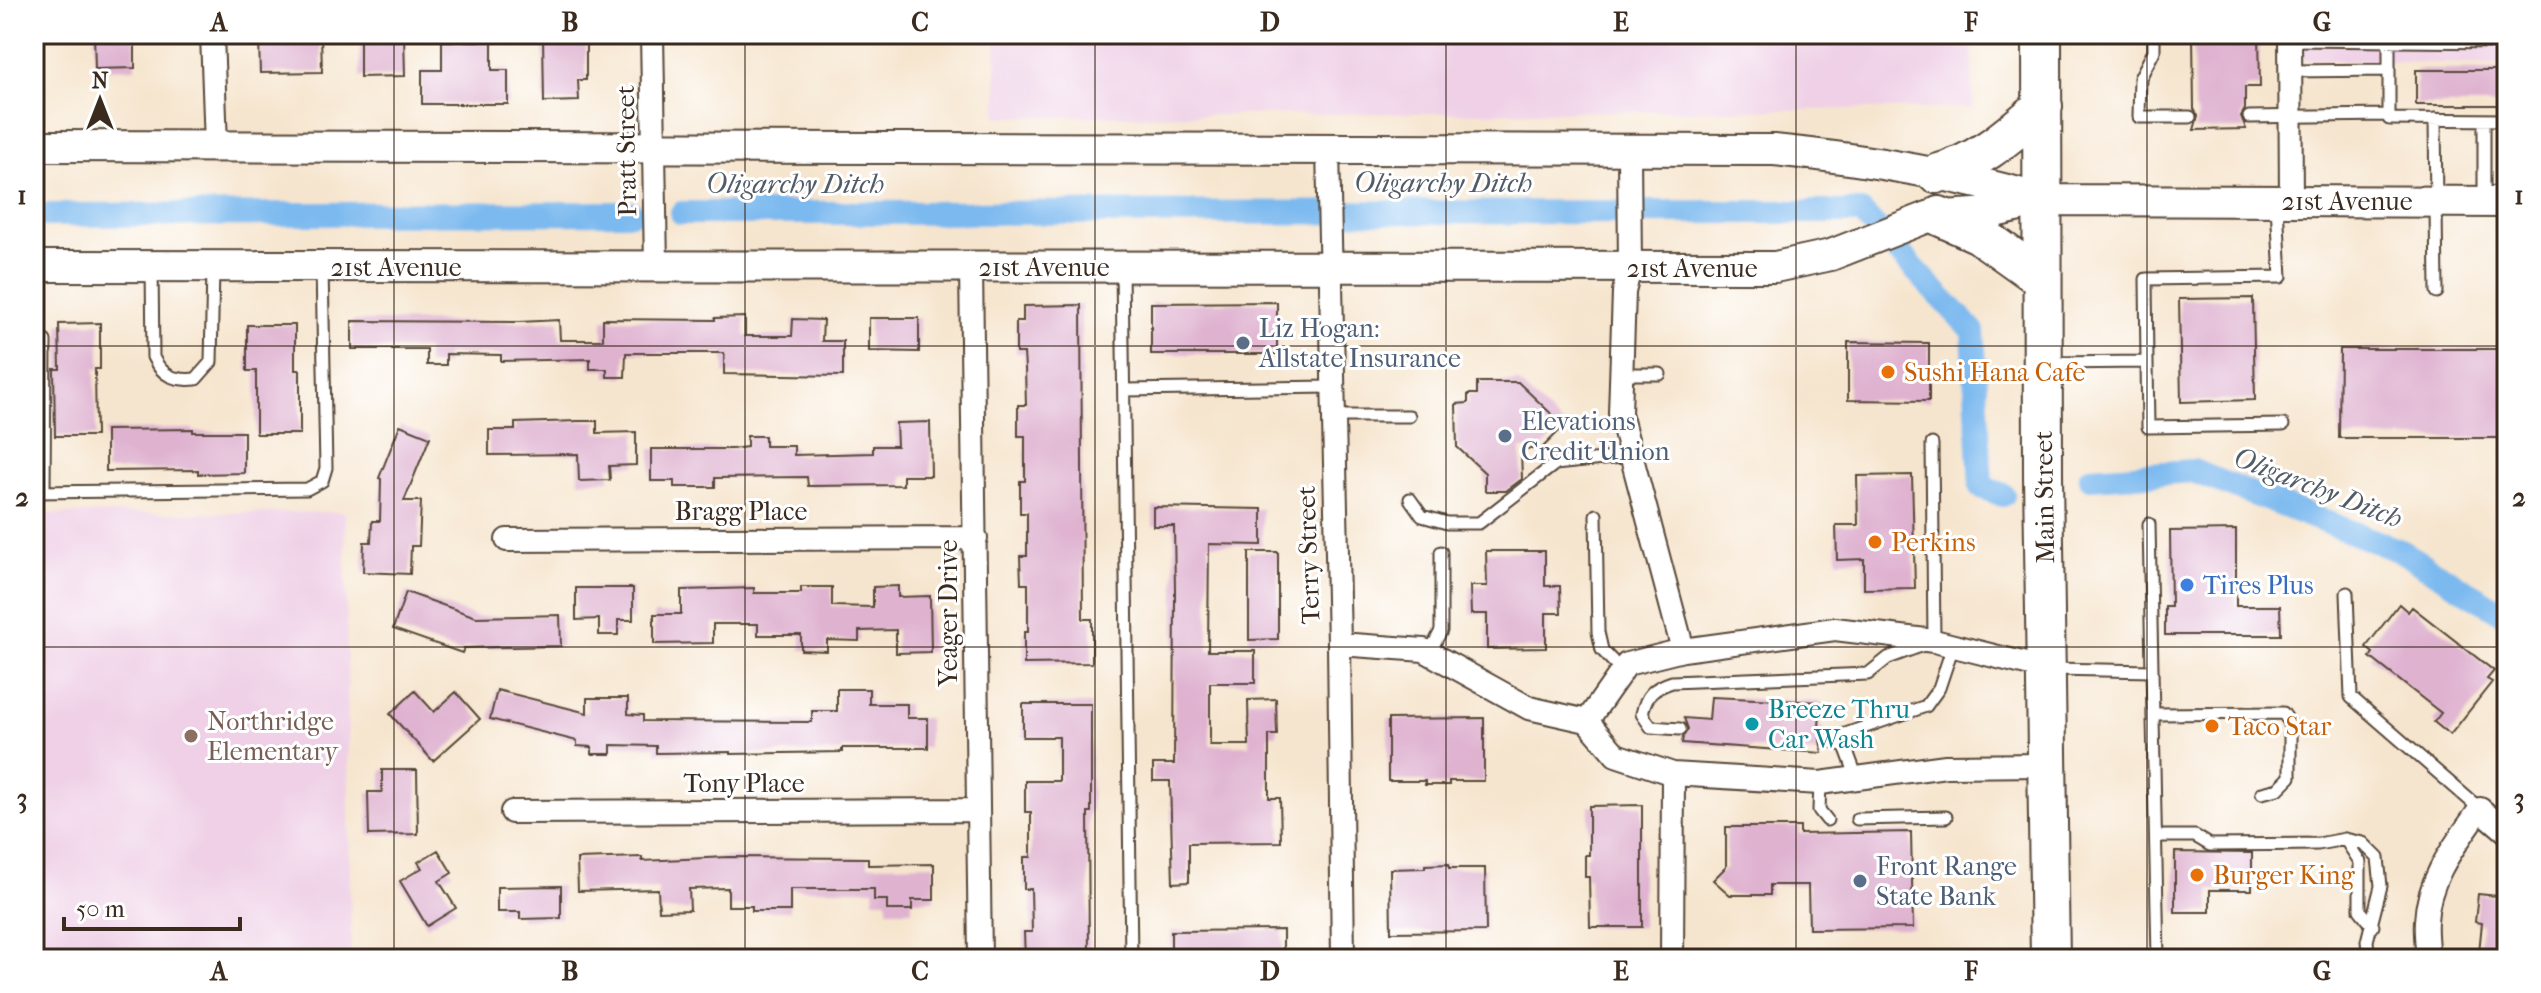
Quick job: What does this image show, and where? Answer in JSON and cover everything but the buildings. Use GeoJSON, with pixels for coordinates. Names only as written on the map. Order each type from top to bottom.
{"type":"FeatureCollection","features":[{"type":"Feature","properties":{"kind":"highway","name":"Main Street"},"geometry":{"type":"LineString","coordinates":[[2042,34],[2050,959]]}},
{"type":"Feature","properties":{"kind":"highway"},"geometry":{"type":"LineString","coordinates":[[1936,174],[1960,168],[1985,153],[2043,106]]}},
{"type":"Feature","properties":{"kind":"highway"},"geometry":{"type":"LineString","coordinates":[[1939,216],[1979,234],[2042,279]]}},
{"type":"Feature","properties":{"kind":"street"},"geometry":{"type":"LineString","coordinates":[[212,34],[216,146]]}},
{"type":"Feature","properties":{"kind":"street","name":"Pratt Street"},"geometry":{"type":"LineString","coordinates":[[652,34],[656,267]]}},
{"type":"Feature","properties":{"kind":"street"},"geometry":{"type":"LineString","coordinates":[[2284,201],[2290,116],[2290,37]]}},
{"type":"Feature","properties":{"kind":"street","name":"21st Avenue"},"geometry":{"type":"LineString","coordinates":[[34,146],[1774,150],[1837,156],[1986,183],[2044,200]]}},
{"type":"Feature","properties":{"kind":"street","name":"Terry Street"},"geometry":{"type":"LineString","coordinates":[[1328,149],[1343,959]]}},
{"type":"Feature","properties":{"kind":"street"},"geometry":{"type":"LineString","coordinates":[[1629,150],[1630,268],[1624,292],[1620,413],[1683,650]]}},
{"type":"Feature","properties":{"kind":"street","name":"21st Avenue"},"geometry":{"type":"LineString","coordinates":[[34,266],[1775,267],[1831,255],[1939,216],[1991,213],[2044,200],[2496,202]]}},
{"type":"Feature","properties":{"kind":"street","name":"Yeager Drive"},"geometry":{"type":"LineString","coordinates":[[971,267],[980,959]]}},
{"type":"Feature","properties":{"kind":"street","name":"Bragg Place"},"geometry":{"type":"LineString","coordinates":[[507,540],[976,538]]}},
{"type":"Feature","properties":{"kind":"street"},"geometry":{"type":"LineString","coordinates":[[1587,721],[1627,664],[1683,650],[1835,629],[1944,643],[2046,669]]}},
{"type":"Feature","properties":{"kind":"street"},"geometry":{"type":"LineString","coordinates":[[1339,644],[1424,650],[1529,708],[1587,721],[1616,755],[1673,774],[1820,783],[1946,766],[2048,765]]}},
{"type":"Feature","properties":{"kind":"street"},"geometry":{"type":"LineString","coordinates":[[1672,959],[1673,774]]}},
{"type":"Feature","properties":{"kind":"street"},"geometry":{"type":"LineString","coordinates":[[2428,959],[2425,921],[2434,882],[2442,864],[2480,809],[2504,830]]}},
{"type":"Feature","properties":{"kind":"street","name":"Tony Place"},"geometry":{"type":"LineString","coordinates":[[512,812],[976,810]]}},
{"type":"Feature","properties":{"kind":"lane"},"geometry":{"type":"LineString","coordinates":[[2154,34],[2154,51],[2140,78],[2139,117],[2190,117]]}},
{"type":"Feature","properties":{"kind":"lane"},"geometry":{"type":"LineString","coordinates":[[2290,37],[2507,42]]}},
{"type":"Feature","properties":{"kind":"lane"},"geometry":{"type":"LineString","coordinates":[[2389,41],[2389,119],[2507,120]]}},
{"type":"Feature","properties":{"kind":"lane"},"geometry":{"type":"LineString","coordinates":[[2290,71],[2389,70]]}},
{"type":"Feature","properties":{"kind":"lane"},"geometry":{"type":"LineString","coordinates":[[2249,117],[2389,115]]}},
{"type":"Feature","properties":{"kind":"lane"},"geometry":{"type":"LineString","coordinates":[[2435,119],[2437,292]]}},
{"type":"Feature","properties":{"kind":"lane"},"geometry":{"type":"LineString","coordinates":[[2484,120],[2496,202]]}},
{"type":"Feature","properties":{"kind":"lane"},"geometry":{"type":"LineString","coordinates":[[2283,425],[2148,427],[2146,279],[2281,277],[2284,201]]}},
{"type":"Feature","properties":{"kind":"lane"},"geometry":{"type":"LineString","coordinates":[[152,267],[153,357],[159,369],[170,378],[182,380],[196,379],[211,362],[213,267]]}},
{"type":"Feature","properties":{"kind":"lane"},"geometry":{"type":"LineString","coordinates":[[45,341],[39,492],[307,489],[322,481],[326,468],[322,267]]}},
{"type":"Feature","properties":{"kind":"lane"},"geometry":{"type":"LineString","coordinates":[[1122,268],[1131,959]]}},
{"type":"Feature","properties":{"kind":"lane"},"geometry":{"type":"LineString","coordinates":[[2043,363],[2147,362]]}},
{"type":"Feature","properties":{"kind":"lane"},"geometry":{"type":"LineString","coordinates":[[1622,374],[1660,374]]}},
{"type":"Feature","properties":{"kind":"lane"},"geometry":{"type":"LineString","coordinates":[[1124,390],[1332,387]]}},
{"type":"Feature","properties":{"kind":"lane"},"geometry":{"type":"LineString","coordinates":[[1332,416],[1409,416]]}},
{"type":"Feature","properties":{"kind":"lane"},"geometry":{"type":"LineString","coordinates":[[1857,778],[1845,746],[1828,740],[1926,706],[1939,688],[1944,643],[1932,444]]}},
{"type":"Feature","properties":{"kind":"lane"},"geometry":{"type":"LineString","coordinates":[[1410,499],[1422,516],[1447,523],[1479,523],[1555,464],[1632,456]]}},
{"type":"Feature","properties":{"kind":"lane"},"geometry":{"type":"LineString","coordinates":[[1596,515],[1598,632],[1602,650],[1622,671]]}},
{"type":"Feature","properties":{"kind":"lane"},"geometry":{"type":"LineString","coordinates":[[2149,524],[2158,959]]}},
{"type":"Feature","properties":{"kind":"lane"},"geometry":{"type":"LineString","coordinates":[[1429,653],[1441,631],[1441,552]]}},
{"type":"Feature","properties":{"kind":"lane"},"geometry":{"type":"LineString","coordinates":[[2347,593],[2351,697],[2480,809]]}},
{"type":"Feature","properties":{"kind":"lane"},"geometry":{"type":"LineString","coordinates":[[1680,729],[1651,727],[1642,714],[1645,699],[1656,687],[1672,682],[1868,674],[1888,658],[1944,643]]}},
{"type":"Feature","properties":{"kind":"lane"},"geometry":{"type":"LineString","coordinates":[[2046,669],[2152,671]]}},
{"type":"Feature","properties":{"kind":"lane"},"geometry":{"type":"LineString","coordinates":[[2153,714],[2283,713],[2290,723],[2290,777],[2278,789],[2262,793]]}},
{"type":"Feature","properties":{"kind":"lane"},"geometry":{"type":"LineString","coordinates":[[1820,783],[1819,810],[1827,820]]}},
{"type":"Feature","properties":{"kind":"lane"},"geometry":{"type":"LineString","coordinates":[[1857,819],[1946,817]]}},
{"type":"Feature","properties":{"kind":"lane"},"geometry":{"type":"LineString","coordinates":[[2156,836],[2195,836],[2210,845],[2318,844],[2345,839],[2363,843],[2378,858],[2381,886],[2367,941],[2369,959]]}},
{"type":"Feature","properties":{"kind":"lane"},"geometry":{"type":"LineString","coordinates":[[2345,839],[2360,862],[2360,910],[2373,926]]}},
{"type":"Feature","properties":{"kind":"shaded area"},"geometry":{"type":"Polygon","coordinates":[[[996,34],[1972,34],[1973,108],[997,117],[996,34]]]}},
{"type":"Feature","properties":{"kind":"shaded area"},"geometry":{"type":"Polygon","coordinates":[[[2300,34],[2507,34],[2507,65],[2300,59],[2300,34]]]}},
{"type":"Feature","properties":{"kind":"shaded area","name":"Northridge Elementary"},"geometry":{"type":"Polygon","coordinates":[[[345,512],[351,959],[34,959],[34,514],[345,512]]]}},
{"type":"Feature","properties":{"kind":"waterway","name":"Oligarchy Ditch"},"geometry":{"type":"LineString","coordinates":[[682,213],[1861,212],[1973,331],[1981,487],[2003,495]]}},
{"type":"Feature","properties":{"kind":"waterway","name":"Oligarchy Ditch"},"geometry":{"type":"LineString","coordinates":[[34,215],[632,213]]}},
{"type":"Feature","properties":{"kind":"waterway","name":"Oligarchy Ditch"},"geometry":{"type":"LineString","coordinates":[[2090,478],[2193,471],[2403,552],[2507,616]]}},
{"type":"Feature","properties":{"kind":"place","name":"Liz Hogan: Allstate Insurance"},"geometry":{"type":"Point","coordinates":[1243,343]}},
{"type":"Feature","properties":{"kind":"place","name":"Sushi Hana Cafe"},"geometry":{"type":"Point","coordinates":[1888,372]}},
{"type":"Feature","properties":{"kind":"place","name":"Elevations Credit Union"},"geometry":{"type":"Point","coordinates":[1505,436]}},
{"type":"Feature","properties":{"kind":"place","name":"Perkins"},"geometry":{"type":"Point","coordinates":[1875,542]}},
{"type":"Feature","properties":{"kind":"place","name":"Tires Plus"},"geometry":{"type":"Point","coordinates":[2187,585]}},
{"type":"Feature","properties":{"kind":"place","name":"Breeze Thru Car Wash"},"geometry":{"type":"Point","coordinates":[1752,724]}},
{"type":"Feature","properties":{"kind":"place","name":"Taco Star"},"geometry":{"type":"Point","coordinates":[2212,726]}},
{"type":"Feature","properties":{"kind":"place","name":"Northridge Elementary"},"geometry":{"type":"Point","coordinates":[191,736]}},
{"type":"Feature","properties":{"kind":"place","name":"Burger King"},"geometry":{"type":"Point","coordinates":[2197,875]}},
{"type":"Feature","properties":{"kind":"place","name":"Front Range State Bank"},"geometry":{"type":"Point","coordinates":[1860,881]}}]}
